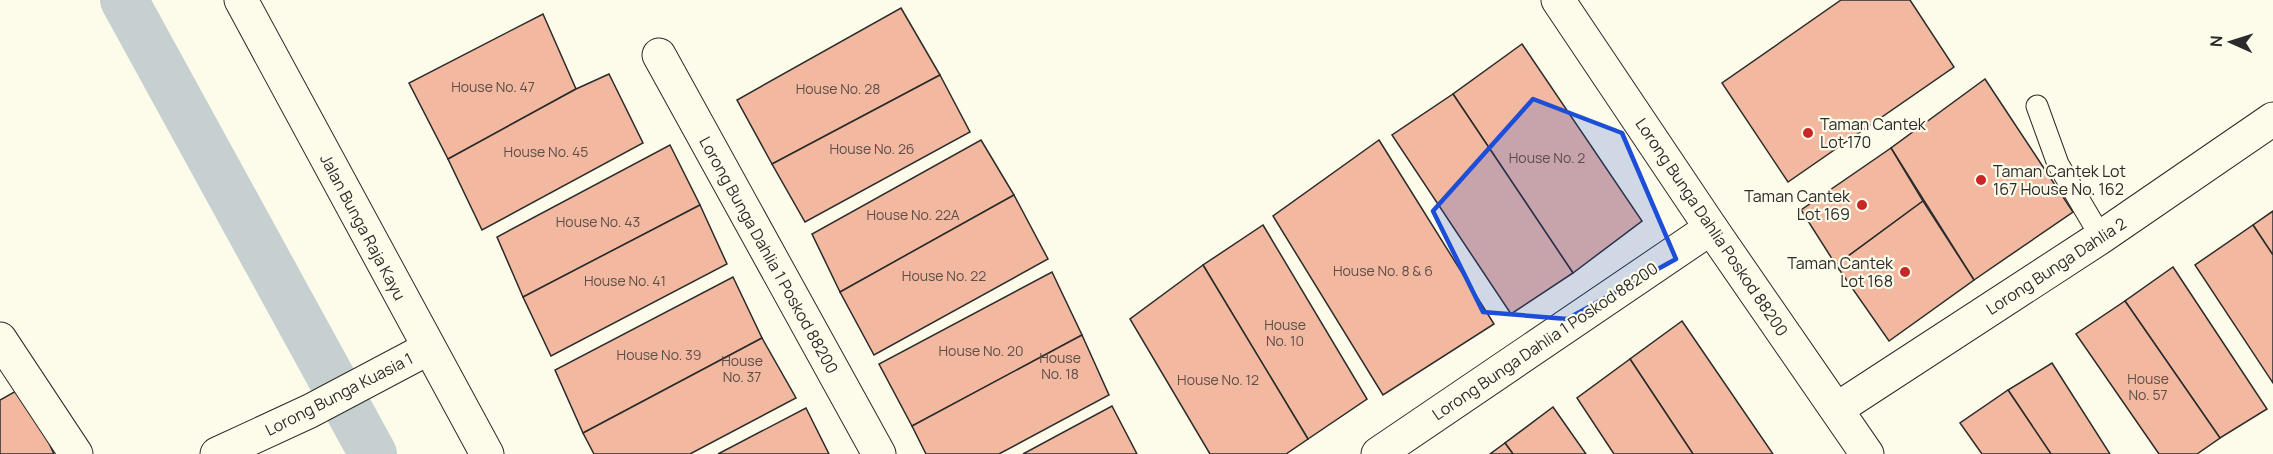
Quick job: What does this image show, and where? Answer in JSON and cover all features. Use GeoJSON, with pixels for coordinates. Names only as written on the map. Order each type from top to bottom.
{"type":"FeatureCollection","features":[{"type":"Feature","properties":{"kind":"street","name":"Lorong Bunga Dahlia Poskod 88200"},"geometry":{"type":"LineString","coordinates":[[1558,0],[1711,228],[1868,454]]}},
{"type":"Feature","properties":{"kind":"street","name":"Jalan Bunga Raja Kayu"},"geometry":{"type":"LineString","coordinates":[[244,7],[487,454]]}},
{"type":"Feature","properties":{"kind":"street","name":"Lorong Bunga Dahlia 1 Poskod 88200"},"geometry":{"type":"LineString","coordinates":[[659,55],[879,454]]}},
{"type":"Feature","properties":{"kind":"street","name":"Lorong Bunga Dahlia 2"},"geometry":{"type":"LineString","coordinates":[[1837,409],[2101,237],[2273,119]]}},
{"type":"Feature","properties":{"kind":"street","name":"Lorong Bunga Dahlia 1 Poskod 88200"},"geometry":{"type":"LineString","coordinates":[[1378,454],[1711,228]]}},
{"type":"Feature","properties":{"kind":"street"},"geometry":{"type":"LineString","coordinates":[[0,339],[76,454]]}},
{"type":"Feature","properties":{"kind":"street","name":"Lorong Bunga Kuasia 1"},"geometry":{"type":"LineString","coordinates":[[217,454],[310,411],[429,348]]}},
{"type":"Feature","properties":{"kind":"lane"},"geometry":{"type":"LineString","coordinates":[[2037,106],[2058,164],[2101,237]]}},
{"type":"Feature","properties":{"kind":"highlighted area"},"geometry":{"type":"Polygon","coordinates":[[[1533,99],[1622,133],[1676,259],[1567,319],[1483,312],[1433,211],[1533,99]]]}},
{"type":"Feature","properties":{"kind":"building","name":"Taman Cantek Lot 170"},"geometry":{"type":"Polygon","coordinates":[[[1841,0],[1910,0],[1954,67],[1788,182],[1722,83],[1841,0]]]}},
{"type":"Feature","properties":{"kind":"building"},"geometry":{"type":"Polygon","coordinates":[[[901,8],[940,75],[772,164],[737,100],[901,8]]]}},
{"type":"Feature","properties":{"kind":"building"},"geometry":{"type":"Polygon","coordinates":[[[543,14],[576,89],[448,159],[409,83],[543,14]]]}},
{"type":"Feature","properties":{"kind":"building"},"geometry":{"type":"Polygon","coordinates":[[[1522,44],[1642,221],[1573,273],[1453,94],[1522,44]]]}},
{"type":"Feature","properties":{"kind":"building"},"geometry":{"type":"Polygon","coordinates":[[[609,74],[643,143],[482,230],[448,159],[576,89],[609,74]]]}},
{"type":"Feature","properties":{"kind":"building"},"geometry":{"type":"Polygon","coordinates":[[[940,75],[970,132],[805,222],[772,164],[940,75]]]}},
{"type":"Feature","properties":{"kind":"building","name":"Taman Cantek Lot 167 House No. 162"},"geometry":{"type":"Polygon","coordinates":[[[1985,79],[2073,212],[1974,280],[1891,148],[1985,79]]]}},
{"type":"Feature","properties":{"kind":"building"},"geometry":{"type":"Polygon","coordinates":[[[1453,94],[1573,273],[1511,314],[1392,135],[1453,94]]]}},
{"type":"Feature","properties":{"kind":"building"},"geometry":{"type":"Polygon","coordinates":[[[981,140],[1014,195],[840,292],[812,234],[981,140]]]}},
{"type":"Feature","properties":{"kind":"building"},"geometry":{"type":"Polygon","coordinates":[[[1379,140],[1494,324],[1383,395],[1273,216],[1379,140]]]}},
{"type":"Feature","properties":{"kind":"building"},"geometry":{"type":"Polygon","coordinates":[[[670,145],[700,205],[523,297],[497,237],[670,145]]]}},
{"type":"Feature","properties":{"kind":"building","name":"Taman Cantek Lot 169"},"geometry":{"type":"Polygon","coordinates":[[[1891,148],[1923,201],[1836,265],[1801,210],[1891,148]]]}},
{"type":"Feature","properties":{"kind":"building"},"geometry":{"type":"Polygon","coordinates":[[[1014,195],[1048,259],[874,355],[840,292],[1014,195]]]}},
{"type":"Feature","properties":{"kind":"building","name":"Taman Cantek Lot 168"},"geometry":{"type":"Polygon","coordinates":[[[1923,201],[1974,280],[1889,341],[1836,265],[1923,201]]]}},
{"type":"Feature","properties":{"kind":"building"},"geometry":{"type":"Polygon","coordinates":[[[700,205],[727,264],[551,356],[523,297],[700,205]]]}},
{"type":"Feature","properties":{"kind":"building"},"geometry":{"type":"Polygon","coordinates":[[[2273,211],[2273,255],[2253,225],[2273,211]]]}},
{"type":"Feature","properties":{"kind":"building"},"geometry":{"type":"Polygon","coordinates":[[[1263,225],[1367,399],[1308,439],[1203,265],[1263,225]]]}},
{"type":"Feature","properties":{"kind":"building"},"geometry":{"type":"Polygon","coordinates":[[[2253,225],[2273,255],[2273,383],[2195,265],[2253,225]]]}},
{"type":"Feature","properties":{"kind":"building"},"geometry":{"type":"Polygon","coordinates":[[[1203,265],[1308,439],[1286,454],[1210,454],[1130,319],[1203,265]]]}},
{"type":"Feature","properties":{"kind":"building"},"geometry":{"type":"Polygon","coordinates":[[[2173,267],[2267,409],[2220,438],[2125,301],[2173,267]]]}},
{"type":"Feature","properties":{"kind":"building"},"geometry":{"type":"Polygon","coordinates":[[[1052,272],[1082,335],[912,426],[879,364],[1052,272]]]}},
{"type":"Feature","properties":{"kind":"building"},"geometry":{"type":"Polygon","coordinates":[[[733,277],[762,338],[583,433],[555,370],[733,277]]]}},
{"type":"Feature","properties":{"kind":"building"},"geometry":{"type":"Polygon","coordinates":[[[2125,301],[2220,438],[2197,454],[2159,454],[2076,334],[2125,301]]]}},
{"type":"Feature","properties":{"kind":"building"},"geometry":{"type":"Polygon","coordinates":[[[1682,321],[1773,454],[1693,454],[1630,359],[1682,321]]]}},
{"type":"Feature","properties":{"kind":"building"},"geometry":{"type":"Polygon","coordinates":[[[1082,335],[1109,395],[999,454],[926,454],[912,426],[1082,335]]]}},
{"type":"Feature","properties":{"kind":"building"},"geometry":{"type":"Polygon","coordinates":[[[762,338],[796,398],[690,454],[594,454],[583,433],[762,338]]]}},
{"type":"Feature","properties":{"kind":"building"},"geometry":{"type":"Polygon","coordinates":[[[1630,359],[1693,454],[1614,454],[1577,398],[1630,359]]]}},
{"type":"Feature","properties":{"kind":"building"},"geometry":{"type":"Polygon","coordinates":[[[2052,363],[2110,454],[2051,454],[2008,390],[2052,363]]]}},
{"type":"Feature","properties":{"kind":"building"},"geometry":{"type":"Polygon","coordinates":[[[23,387],[54,454],[0,454],[0,400],[23,387]]]}},
{"type":"Feature","properties":{"kind":"building"},"geometry":{"type":"Polygon","coordinates":[[[2008,390],[2051,454],[1982,454],[1960,423],[2008,390]]]}},
{"type":"Feature","properties":{"kind":"building"},"geometry":{"type":"Polygon","coordinates":[[[1112,406],[1137,454],[1023,454],[1112,406]]]}},
{"type":"Feature","properties":{"kind":"building"},"geometry":{"type":"Polygon","coordinates":[[[1553,407],[1586,454],[1513,454],[1505,443],[1553,407]]]}},
{"type":"Feature","properties":{"kind":"building"},"geometry":{"type":"Polygon","coordinates":[[[806,408],[829,454],[718,454],[806,408]]]}},
{"type":"Feature","properties":{"kind":"building"},"geometry":{"type":"Polygon","coordinates":[[[1505,443],[1513,454],[1490,454],[1505,443]]]}},
{"type":"Feature","properties":{"kind":"waterway"},"geometry":{"type":"LineString","coordinates":[[124,0],[373,454]]}},
{"type":"Feature","properties":{"kind":"place","name":"Taman Cantek Lot 170"},"geometry":{"type":"Point","coordinates":[1808,133]}},
{"type":"Feature","properties":{"kind":"place","name":"Taman Cantek Lot 167 House No. 162"},"geometry":{"type":"Point","coordinates":[1981,180]}},
{"type":"Feature","properties":{"kind":"place","name":"Taman Cantek Lot 169"},"geometry":{"type":"Point","coordinates":[1862,205]}},
{"type":"Feature","properties":{"kind":"place","name":"Taman Cantek Lot 168"},"geometry":{"type":"Point","coordinates":[1905,272]}}]}
